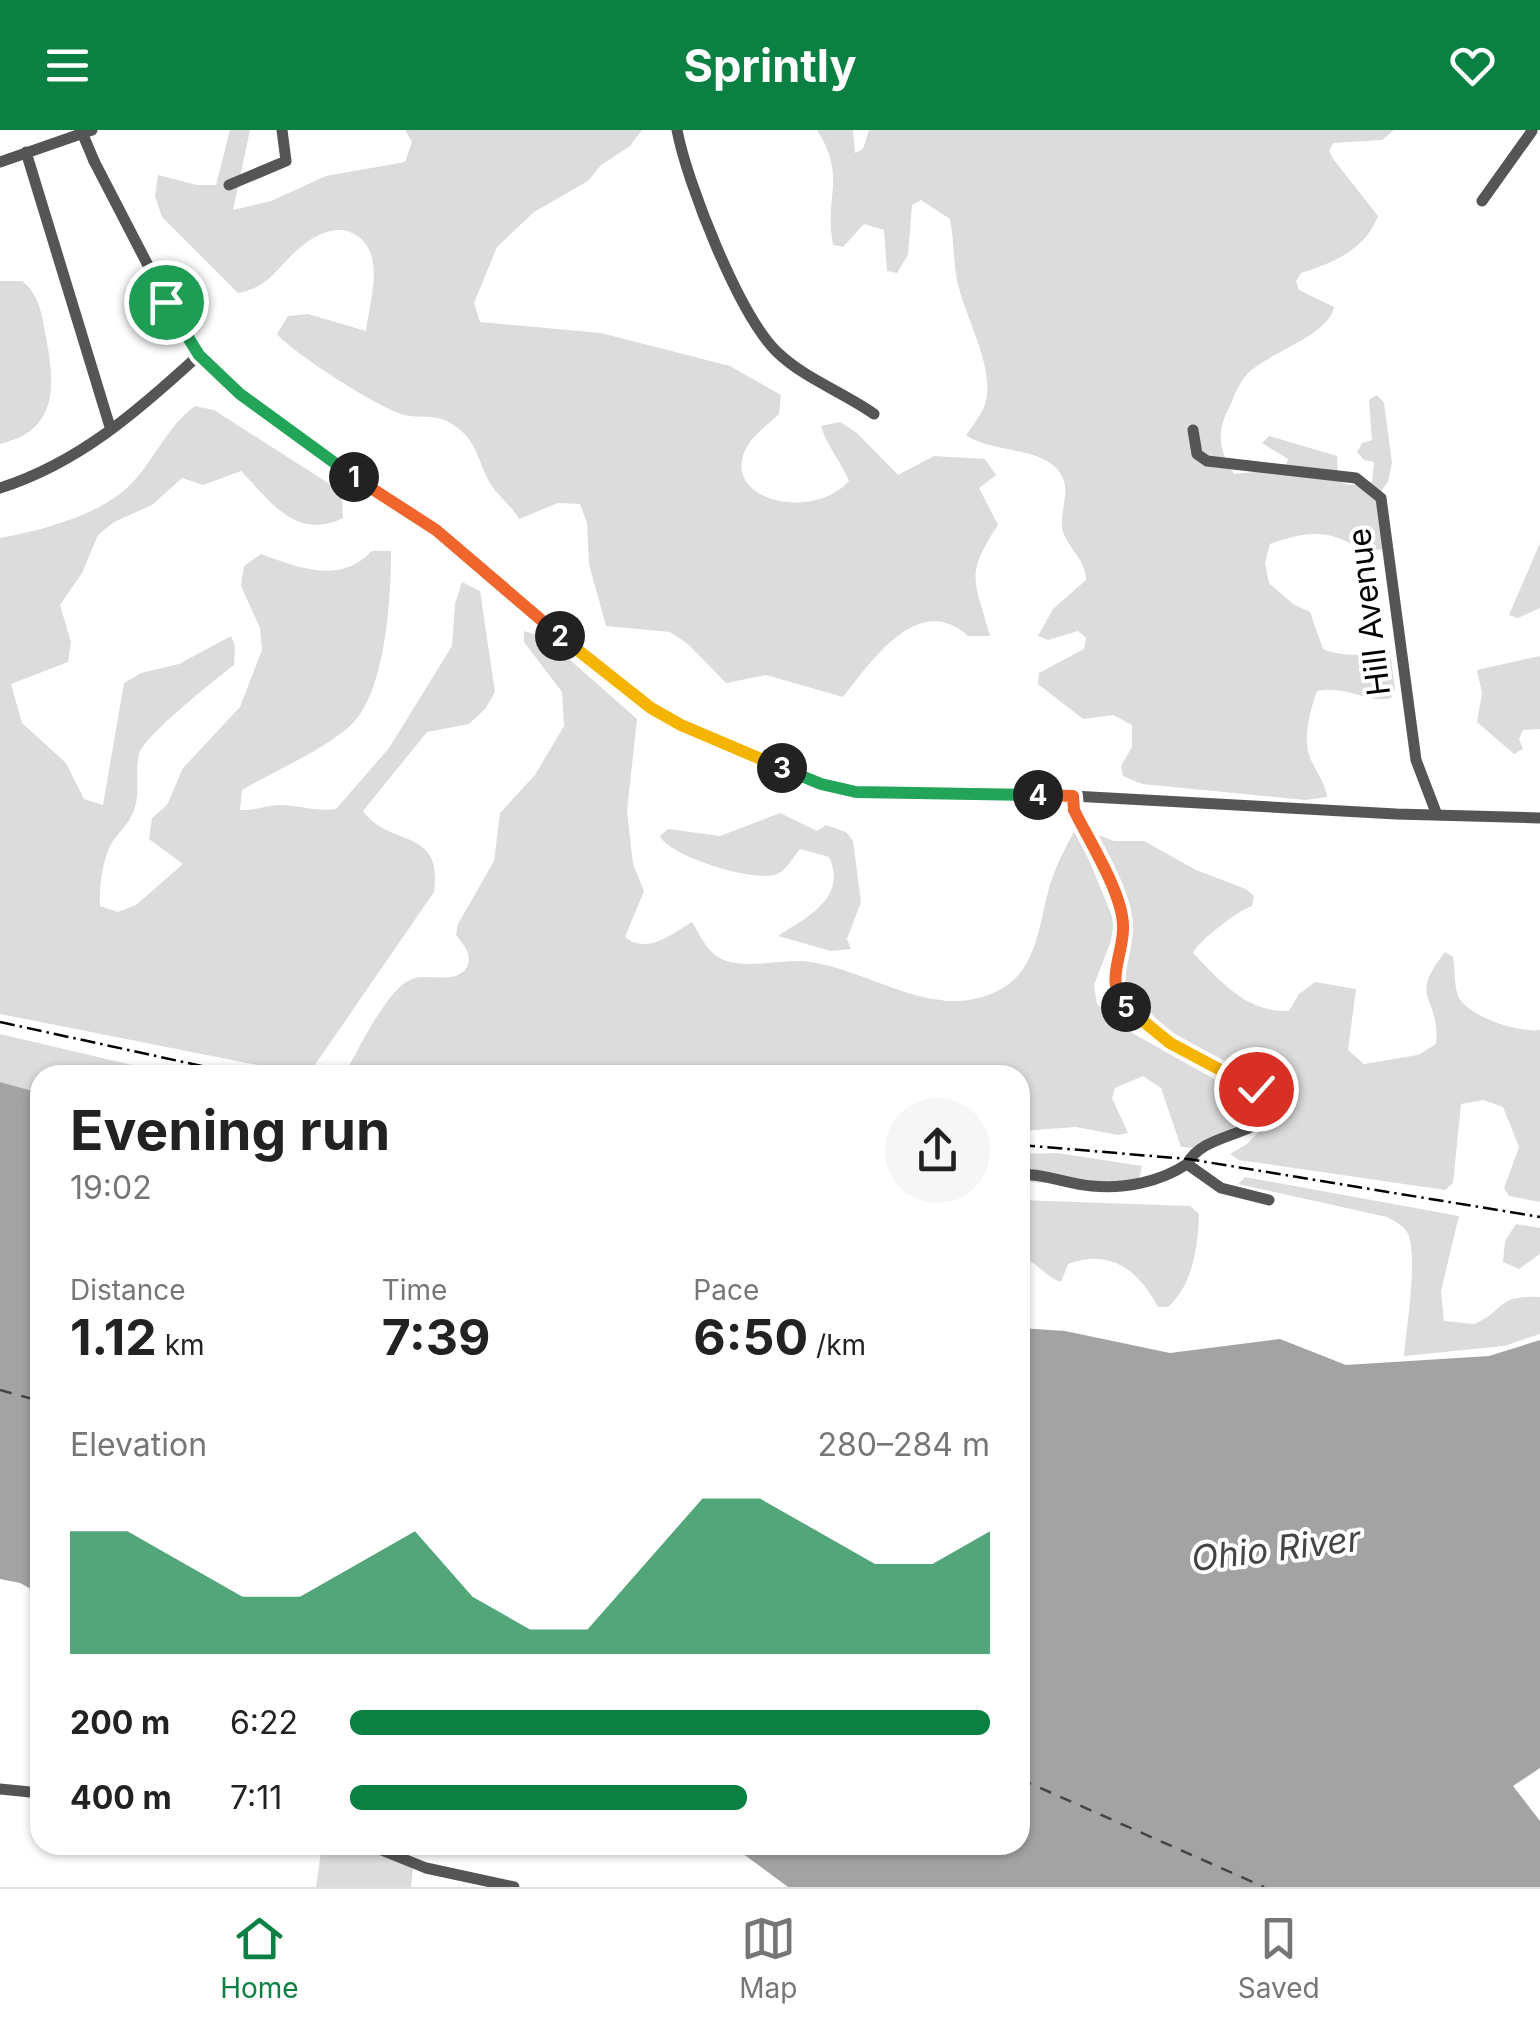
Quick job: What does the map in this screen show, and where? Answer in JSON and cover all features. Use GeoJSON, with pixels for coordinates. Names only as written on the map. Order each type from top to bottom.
{"type":"FeatureCollection","features":[{"type":"Feature","properties":{"kind":"street"},"geometry":{"type":"LineString","coordinates":[[81,130],[166,302],[199,355],[289,433],[436,530],[599,669],[681,725],[840,790],[1073,796],[1540,818]]}},
{"type":"Feature","properties":{"kind":"street"},"geometry":{"type":"LineString","coordinates":[[0,162],[92,130]]}},
{"type":"Feature","properties":{"kind":"street"},"geometry":{"type":"LineString","coordinates":[[229,185],[286,162],[282,130]]}},
{"type":"Feature","properties":{"kind":"street"},"geometry":{"type":"LineString","coordinates":[[677,130],[723,259],[761,330],[776,350],[800,370],[874,414]]}},
{"type":"Feature","properties":{"kind":"street"},"geometry":{"type":"LineString","coordinates":[[1482,202],[1531,131],[1540,136]]}},
{"type":"Feature","properties":{"kind":"street"},"geometry":{"type":"LineString","coordinates":[[26,152],[110,427]]}},
{"type":"Feature","properties":{"kind":"street"},"geometry":{"type":"LineString","coordinates":[[0,488],[61,464],[86,449],[110,427],[138,411],[199,355]]}},
{"type":"Feature","properties":{"kind":"street","name":"Hill Avenue"},"geometry":{"type":"LineString","coordinates":[[1193,430],[1197,454],[1207,461],[1356,478],[1381,498],[1416,760],[1437,815]]}},
{"type":"Feature","properties":{"kind":"street"},"geometry":{"type":"LineString","coordinates":[[1030,1175],[1092,1186],[1160,1178],[1186,1164],[1213,1142],[1252,1129],[1270,1113],[1271,1106],[1256,1089],[1170,1043],[1121,1002],[1114,974],[1124,921],[1074,810],[1073,796]]}},
{"type":"Feature","properties":{"kind":"street"},"geometry":{"type":"LineString","coordinates":[[1186,1164],[1221,1188],[1269,1200]]}},
{"type":"Feature","properties":{"kind":"street"},"geometry":{"type":"LineString","coordinates":[[0,1789],[30,1792]]}},
{"type":"Feature","properties":{"kind":"street"},"geometry":{"type":"LineString","coordinates":[[393,1855],[426,1868],[514,1887]]}},
{"type":"Feature","properties":{"kind":"shaded area"},"geometry":{"type":"Polygon","coordinates":[[[230,130],[250,130],[233,210],[271,201],[326,176],[405,162],[412,142],[405,130],[642,130],[630,146],[601,165],[588,181],[534,212],[497,247],[474,303],[480,322],[601,333],[730,366],[781,395],[779,414],[753,438],[742,462],[744,478],[771,499],[812,501],[832,494],[849,481],[821,426],[840,422],[857,433],[898,475],[934,456],[985,459],[996,475],[979,488],[998,525],[980,556],[976,579],[990,636],[968,636],[950,624],[932,621],[915,626],[882,650],[843,697],[766,675],[726,683],[688,644],[670,632],[606,626],[589,564],[587,523],[580,504],[558,503],[519,519],[493,487],[470,441],[457,427],[442,419],[389,409],[317,366],[277,334],[288,316],[308,314],[366,331],[374,275],[369,250],[362,239],[345,230],[321,234],[260,285],[238,293],[162,217],[155,196],[158,175],[197,185],[216,185],[230,130]]]}},
{"type":"Feature","properties":{"kind":"shaded area"},"geometry":{"type":"Polygon","coordinates":[[[817,130],[853,130],[855,153],[863,149],[869,130],[1394,130],[1382,140],[1333,143],[1329,151],[1334,160],[1378,216],[1356,246],[1336,260],[1301,273],[1296,281],[1299,290],[1334,307],[1330,317],[1311,334],[1248,373],[1235,394],[1221,434],[1222,450],[1234,474],[1285,469],[1288,459],[1262,443],[1269,436],[1337,456],[1338,476],[1344,484],[1364,486],[1372,482],[1374,462],[1364,460],[1357,452],[1362,443],[1372,440],[1369,400],[1377,395],[1384,403],[1392,463],[1388,482],[1379,494],[1382,549],[1364,548],[1326,535],[1302,535],[1270,544],[1265,563],[1269,583],[1293,604],[1310,612],[1323,649],[1391,659],[1395,689],[1391,698],[1317,691],[1307,743],[1327,797],[1305,800],[1142,784],[1123,776],[1121,766],[1132,747],[1132,725],[1113,715],[1083,719],[1038,684],[1039,673],[1084,649],[1086,638],[1078,631],[1048,640],[1038,636],[1053,609],[1086,580],[1083,566],[1063,532],[1065,485],[1060,472],[1037,456],[966,435],[986,401],[986,372],[957,280],[950,219],[921,200],[912,205],[908,255],[897,273],[887,271],[884,230],[864,224],[843,247],[833,245],[833,174],[817,130]]]}},
{"type":"Feature","properties":{"kind":"shaded area"},"geometry":{"type":"Polygon","coordinates":[[[0,281],[22,281],[36,299],[49,355],[51,388],[43,417],[33,428],[0,444],[0,281]]]}},
{"type":"Feature","properties":{"kind":"shaded area"},"geometry":{"type":"Polygon","coordinates":[[[195,406],[214,410],[328,483],[342,497],[343,518],[311,525],[298,521],[274,506],[241,471],[203,485],[182,478],[152,505],[114,522],[98,535],[82,573],[60,605],[71,642],[68,662],[11,684],[22,723],[66,763],[84,799],[103,805],[124,683],[141,673],[179,664],[231,636],[235,646],[234,665],[167,722],[139,754],[135,807],[107,853],[100,906],[118,912],[136,905],[183,864],[149,839],[152,818],[167,805],[183,768],[240,707],[262,650],[260,628],[241,586],[244,566],[261,554],[305,568],[333,571],[346,568],[372,551],[391,551],[384,645],[379,670],[361,712],[349,727],[324,745],[242,790],[240,810],[279,805],[336,809],[389,748],[452,646],[455,604],[462,582],[480,591],[495,692],[469,724],[427,732],[363,811],[374,823],[423,847],[435,871],[434,892],[315,1065],[258,1065],[0,1014],[0,538],[69,520],[117,496],[139,475],[195,406]]]}},
{"type":"Feature","properties":{"kind":"shaded area"},"geometry":{"type":"Polygon","coordinates":[[[1540,543],[1540,608],[1518,618],[1509,615],[1540,543]]]}},
{"type":"Feature","properties":{"kind":"shaded area"},"geometry":{"type":"Polygon","coordinates":[[[524,631],[544,637],[637,719],[627,811],[633,864],[644,891],[625,937],[633,942],[651,943],[692,922],[710,950],[727,961],[811,962],[933,999],[958,1001],[982,997],[1006,986],[1026,964],[1053,876],[1076,828],[1114,921],[1111,941],[1094,985],[1097,1004],[1127,1030],[1241,1094],[1258,1120],[1193,1148],[1181,1147],[1161,1088],[1143,1076],[1115,1088],[1112,1098],[1128,1133],[1118,1135],[1076,1127],[1030,1130],[1030,1065],[350,1065],[374,1021],[402,985],[418,977],[460,974],[468,965],[467,951],[456,935],[458,924],[494,861],[500,813],[535,775],[564,726],[562,692],[524,642],[524,631]]]}},
{"type":"Feature","properties":{"kind":"shaded area"},"geometry":{"type":"Polygon","coordinates":[[[1540,656],[1540,729],[1523,730],[1519,739],[1523,749],[1514,754],[1477,722],[1482,693],[1477,670],[1540,656]]]}},
{"type":"Feature","properties":{"kind":"shaded area"},"geometry":{"type":"Polygon","coordinates":[[[780,813],[817,831],[826,825],[846,832],[853,841],[861,902],[847,939],[851,949],[831,951],[778,936],[812,913],[829,895],[833,871],[829,857],[800,849],[779,873],[753,875],[696,860],[660,836],[668,829],[720,836],[780,813]]]}},
{"type":"Feature","properties":{"kind":"shaded area"},"geometry":{"type":"Polygon","coordinates":[[[1096,834],[1114,841],[1144,841],[1196,870],[1246,889],[1254,896],[1252,906],[1220,926],[1193,953],[1235,993],[1260,1007],[1289,1011],[1299,994],[1315,982],[1356,989],[1348,1050],[1364,1064],[1418,1055],[1436,1044],[1434,1016],[1426,990],[1445,952],[1453,957],[1457,994],[1465,1005],[1496,1023],[1540,1030],[1540,1202],[1509,1196],[1504,1188],[1519,1147],[1503,1107],[1483,1100],[1461,1104],[1453,1183],[1445,1190],[1239,1160],[1230,1154],[1247,1144],[1282,1108],[1260,1082],[1168,1030],[1118,981],[1129,945],[1131,918],[1101,854],[1096,834]]]}},
{"type":"Feature","properties":{"kind":"shaded area"},"geometry":{"type":"Polygon","coordinates":[[[0,1034],[132,1065],[30,1065],[30,1090],[0,1082],[0,1034]]]}},
{"type":"Feature","properties":{"kind":"shaded area"},"geometry":{"type":"Polygon","coordinates":[[[1058,1153],[1142,1166],[1138,1185],[1030,1182],[1030,1154],[1058,1153]]]}},
{"type":"Feature","properties":{"kind":"shaded area"},"geometry":{"type":"Polygon","coordinates":[[[1245,1177],[1459,1216],[1441,1291],[1444,1321],[1474,1324],[1507,1301],[1540,1297],[1540,1334],[1504,1346],[1404,1356],[1412,1273],[1410,1242],[1405,1230],[1387,1217],[1238,1184],[1245,1177]]]}},
{"type":"Feature","properties":{"kind":"shaded area"},"geometry":{"type":"Polygon","coordinates":[[[1030,1200],[1190,1206],[1199,1214],[1192,1264],[1183,1288],[1168,1307],[1158,1307],[1142,1282],[1110,1261],[1068,1264],[1061,1282],[1031,1262],[1030,1200]]]}},
{"type":"Feature","properties":{"kind":"shaded area"},"geometry":{"type":"Polygon","coordinates":[[[1516,1224],[1540,1228],[1540,1254],[1519,1269],[1503,1262],[1505,1241],[1516,1224]]]}},
{"type":"Feature","properties":{"kind":"shaded area"},"geometry":{"type":"Polygon","coordinates":[[[321,1855],[382,1855],[413,1868],[411,1887],[316,1887],[321,1855]]]}},
{"type":"Feature","properties":{"kind":"water"},"geometry":{"type":"Polygon","coordinates":[[[0,1082],[30,1090],[30,1588],[0,1579],[0,1082]]]}},
{"type":"Feature","properties":{"kind":"water","name":"Ohio River"},"geometry":{"type":"Polygon","coordinates":[[[1030,1329],[1065,1331],[1170,1353],[1280,1339],[1346,1365],[1489,1356],[1540,1340],[1540,1768],[1513,1786],[1540,1821],[1540,1887],[788,1887],[745,1855],[1030,1855],[1030,1329]]]}},
{"type":"Feature","properties":{"kind":"ferry route"},"geometry":{"type":"LineString","coordinates":[[0,1390],[30,1398]]}},
{"type":"Feature","properties":{"kind":"ferry route"},"geometry":{"type":"LineString","coordinates":[[1030,1783],[1264,1887]]}},
{"type":"Feature","properties":{"kind":"railway"},"geometry":{"type":"LineString","coordinates":[[0,1022],[197,1065]]}},
{"type":"Feature","properties":{"kind":"railway"},"geometry":{"type":"LineString","coordinates":[[1030,1146],[1188,1159],[1540,1217]]}},
{"type":"Feature","properties":{"kind":"route"},"geometry":{"type":"LineString","coordinates":[[166,302],[199,355],[240,394],[289,433],[436,530],[599,669],[681,725],[840,790],[1073,796],[1074,810],[1124,921],[1114,974],[1121,1002],[1145,1026],[1170,1043],[1256,1089]]}}]}
